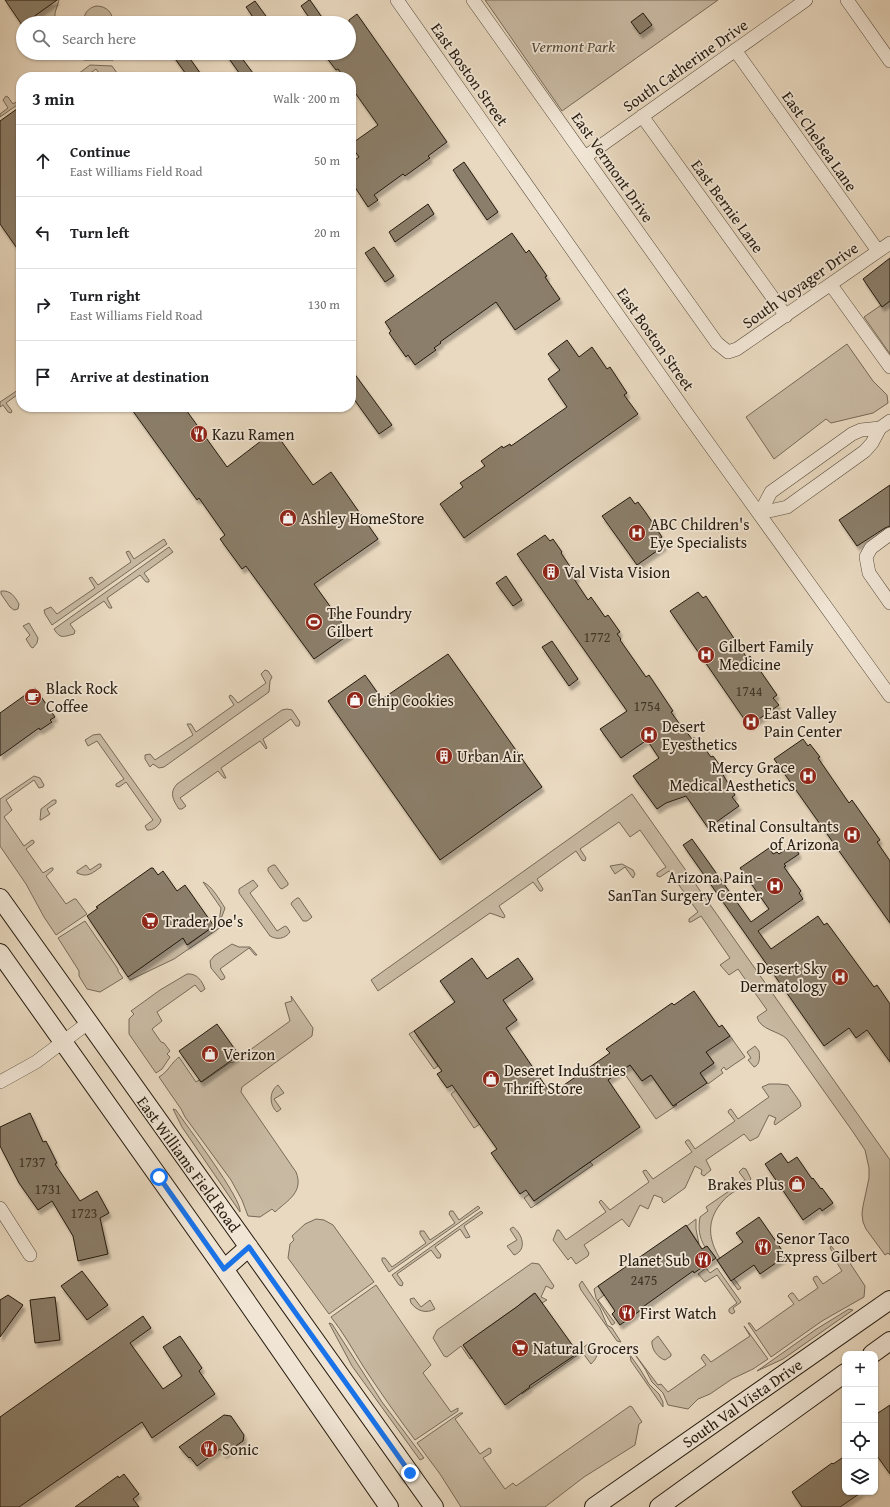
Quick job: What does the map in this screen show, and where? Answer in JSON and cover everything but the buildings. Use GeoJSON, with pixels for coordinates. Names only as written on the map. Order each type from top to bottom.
{"type":"FeatureCollection","features":[{"type":"Feature","properties":{"kind":"main road","name":"East Williams Field Road"},"geometry":{"type":"LineString","coordinates":[[0,898],[249,1247],[299,1320],[434,1507]]}},
{"type":"Feature","properties":{"kind":"main road","name":"East Williams Field Road"},"geometry":{"type":"LineString","coordinates":[[0,953],[224,1269],[389,1507]]}},
{"type":"Feature","properties":{"kind":"main road"},"geometry":{"type":"LineString","coordinates":[[224,1269],[249,1247]]}},
{"type":"Feature","properties":{"kind":"main road","name":"South Val Vista Drive"},"geometry":{"type":"LineString","coordinates":[[594,1507],[890,1300]]}},
{"type":"Feature","properties":{"kind":"main road"},"geometry":{"type":"LineString","coordinates":[[876,1351],[890,1342]]}},
{"type":"Feature","properties":{"kind":"main road"},"geometry":{"type":"LineString","coordinates":[[659,1507],[842,1375]]}},
{"type":"Feature","properties":{"kind":"street","name":"East Boston Street"},"geometry":{"type":"LineString","coordinates":[[397,0],[688,414],[890,696]]}},
{"type":"Feature","properties":{"kind":"street","name":"East Vermont Drive"},"geometry":{"type":"LineString","coordinates":[[473,0],[717,344],[728,352]]}},
{"type":"Feature","properties":{"kind":"street","name":"South Catherine Drive"},"geometry":{"type":"LineString","coordinates":[[585,157],[806,0]]}},
{"type":"Feature","properties":{"kind":"street"},"geometry":{"type":"LineString","coordinates":[[847,0],[890,61]]}},
{"type":"Feature","properties":{"kind":"street","name":"East Chelsea Lane"},"geometry":{"type":"LineString","coordinates":[[735,50],[878,251]]}},
{"type":"Feature","properties":{"kind":"street","name":"East Bernie Lane"},"geometry":{"type":"LineString","coordinates":[[642,116],[786,316]]}},
{"type":"Feature","properties":{"kind":"street","name":"South Voyager Drive"},"geometry":{"type":"LineString","coordinates":[[728,352],[737,350],[890,243]]}},
{"type":"Feature","properties":{"kind":"street"},"geometry":{"type":"LineString","coordinates":[[832,285],[890,367]]}},
{"type":"Feature","properties":{"kind":"street"},"geometry":{"type":"LineString","coordinates":[[760,513],[787,507],[866,451],[885,424]]}},
{"type":"Feature","properties":{"kind":"street"},"geometry":{"type":"LineString","coordinates":[[760,513],[771,492],[852,434],[861,430],[885,424]]}},
{"type":"Feature","properties":{"kind":"street"},"geometry":{"type":"LineString","coordinates":[[890,534],[871,548],[866,557],[869,573],[890,603]]}},
{"type":"Feature","properties":{"kind":"street"},"geometry":{"type":"LineString","coordinates":[[0,1082],[36,1062],[88,1023]]}},
{"type":"Feature","properties":{"kind":"street"},"geometry":{"type":"LineString","coordinates":[[0,1208],[30,1255]]}},
{"type":"Feature","properties":{"kind":"green space"},"geometry":{"type":"Polygon","coordinates":[[[57,0],[59,0],[55,16],[36,15],[57,0]]]}},
{"type":"Feature","properties":{"kind":"green space","name":"Vermont Park"},"geometry":{"type":"Polygon","coordinates":[[[485,0],[718,0],[562,111],[485,0]]]}},
{"type":"Feature","properties":{"kind":"green space"},"geometry":{"type":"Polygon","coordinates":[[[96,6],[103,7],[111,13],[112,16],[85,16],[91,8],[96,6]]]}},
{"type":"Feature","properties":{"kind":"green space"},"geometry":{"type":"Polygon","coordinates":[[[90,65],[112,66],[116,72],[98,72],[96,69],[92,72],[81,72],[90,65]]]}},
{"type":"Feature","properties":{"kind":"green space"},"geometry":{"type":"Polygon","coordinates":[[[6,96],[13,104],[16,102],[16,106],[0,117],[0,114],[8,108],[3,100],[6,96]]]}},
{"type":"Feature","properties":{"kind":"green space"},"geometry":{"type":"Polygon","coordinates":[[[890,299],[890,354],[864,317],[890,299]]]}},
{"type":"Feature","properties":{"kind":"green space"},"geometry":{"type":"Polygon","coordinates":[[[847,344],[873,381],[887,395],[888,403],[873,413],[831,423],[826,419],[774,459],[746,417],[847,344]]]}},
{"type":"Feature","properties":{"kind":"green space"},"geometry":{"type":"Polygon","coordinates":[[[16,391],[16,396],[6,403],[12,411],[11,413],[8,412],[3,405],[0,407],[0,402],[16,391]]]}},
{"type":"Feature","properties":{"kind":"green space"},"geometry":{"type":"Polygon","coordinates":[[[164,539],[167,544],[52,625],[44,610],[51,607],[57,614],[95,588],[89,578],[92,577],[98,585],[131,562],[126,552],[129,551],[134,559],[164,539]]]}},
{"type":"Feature","properties":{"kind":"green space"},"geometry":{"type":"Polygon","coordinates":[[[169,547],[173,552],[144,573],[149,582],[146,582],[140,575],[107,598],[112,608],[109,608],[104,601],[70,624],[75,631],[74,634],[60,636],[56,632],[54,629],[169,547]]]}},
{"type":"Feature","properties":{"kind":"green space"},"geometry":{"type":"Polygon","coordinates":[[[1,591],[10,593],[14,597],[19,604],[18,609],[14,610],[10,607],[1,594],[1,591]]]}},
{"type":"Feature","properties":{"kind":"green space"},"geometry":{"type":"Polygon","coordinates":[[[29,623],[38,638],[37,643],[33,648],[26,639],[30,635],[23,626],[29,623]]]}},
{"type":"Feature","properties":{"kind":"green space"},"geometry":{"type":"Polygon","coordinates":[[[265,670],[268,671],[272,677],[269,692],[164,767],[159,768],[153,764],[150,767],[145,759],[145,755],[150,754],[155,760],[193,735],[187,724],[191,724],[196,732],[234,705],[229,697],[230,695],[238,703],[266,683],[261,674],[265,670]]]}},
{"type":"Feature","properties":{"kind":"green space"},"geometry":{"type":"Polygon","coordinates":[[[282,710],[292,710],[300,722],[299,726],[296,726],[291,719],[263,739],[267,748],[266,749],[260,741],[221,768],[226,778],[224,778],[218,771],[180,798],[186,806],[179,809],[173,796],[173,790],[177,784],[282,710]]]}},
{"type":"Feature","properties":{"kind":"green space"},"geometry":{"type":"Polygon","coordinates":[[[100,734],[161,820],[154,829],[147,830],[145,826],[153,820],[126,782],[119,787],[116,786],[116,784],[124,779],[97,741],[88,746],[85,740],[93,735],[100,734]]]}},
{"type":"Feature","properties":{"kind":"green space"},"geometry":{"type":"Polygon","coordinates":[[[34,776],[40,778],[44,785],[43,787],[39,788],[34,780],[6,800],[12,810],[4,817],[24,846],[32,840],[34,841],[34,843],[26,849],[43,873],[53,868],[53,870],[46,876],[66,904],[76,899],[87,914],[56,935],[44,917],[26,884],[0,846],[0,799],[34,776]]]}},
{"type":"Feature","properties":{"kind":"green space"},"geometry":{"type":"Polygon","coordinates":[[[632,794],[890,1160],[890,1255],[888,1253],[885,1255],[866,1229],[863,1222],[863,1206],[869,1178],[869,1168],[865,1150],[787,1039],[784,1036],[766,1028],[759,1021],[757,1017],[767,1010],[738,969],[729,975],[720,965],[730,958],[701,916],[689,922],[689,919],[698,912],[669,871],[660,877],[657,876],[657,873],[666,867],[640,830],[630,837],[619,822],[580,849],[586,858],[585,861],[582,860],[576,851],[537,879],[543,889],[542,891],[540,891],[533,882],[499,906],[505,916],[504,918],[490,913],[378,991],[371,980],[632,794]]]}},
{"type":"Feature","properties":{"kind":"green space"},"geometry":{"type":"Polygon","coordinates":[[[53,800],[56,800],[56,803],[47,809],[50,814],[40,820],[41,809],[53,800]]]}},
{"type":"Feature","properties":{"kind":"green space"},"geometry":{"type":"Polygon","coordinates":[[[101,864],[101,867],[90,874],[84,875],[77,873],[77,871],[86,865],[90,870],[101,864]]]}},
{"type":"Feature","properties":{"kind":"green space"},"geometry":{"type":"Polygon","coordinates":[[[622,864],[633,870],[635,874],[633,878],[625,867],[615,874],[610,866],[622,864]]]}},
{"type":"Feature","properties":{"kind":"green space"},"geometry":{"type":"Polygon","coordinates":[[[275,865],[288,883],[288,885],[282,889],[268,871],[268,868],[275,865]]]}},
{"type":"Feature","properties":{"kind":"green space"},"geometry":{"type":"Polygon","coordinates":[[[253,880],[258,886],[250,893],[277,931],[285,926],[287,927],[290,932],[286,936],[278,938],[270,936],[239,893],[239,889],[253,880]]]}},
{"type":"Feature","properties":{"kind":"green space"},"geometry":{"type":"Polygon","coordinates":[[[203,882],[218,897],[225,908],[221,919],[221,927],[174,959],[130,980],[128,977],[182,937],[188,945],[219,922],[221,908],[203,882]]]}},
{"type":"Feature","properties":{"kind":"green space"},"geometry":{"type":"Polygon","coordinates":[[[299,898],[312,917],[307,921],[303,921],[291,904],[299,898]]]}},
{"type":"Feature","properties":{"kind":"green space"},"geometry":{"type":"Polygon","coordinates":[[[85,921],[123,978],[100,992],[87,989],[79,976],[79,971],[58,938],[85,921]]]}},
{"type":"Feature","properties":{"kind":"green space"},"geometry":{"type":"Polygon","coordinates":[[[232,944],[239,947],[250,947],[257,955],[255,955],[249,948],[220,969],[225,977],[221,980],[211,968],[210,961],[214,956],[232,944]]]}},
{"type":"Feature","properties":{"kind":"green space"},"geometry":{"type":"Polygon","coordinates":[[[187,974],[194,975],[199,978],[205,989],[201,992],[195,985],[157,1012],[162,1021],[152,1029],[161,1042],[164,1043],[170,1051],[167,1054],[170,1057],[162,1069],[156,1073],[129,1034],[129,1019],[134,1014],[131,1011],[160,990],[187,974]]]}},
{"type":"Feature","properties":{"kind":"green space"},"geometry":{"type":"Polygon","coordinates":[[[291,996],[313,1028],[312,1036],[242,1087],[241,1092],[296,1172],[298,1185],[293,1195],[275,1212],[272,1209],[260,1217],[248,1216],[242,1200],[231,1180],[185,1117],[159,1077],[165,1073],[179,1057],[196,1082],[199,1080],[202,1082],[231,1062],[232,1063],[290,1021],[285,1003],[292,1001],[291,996]]]}},
{"type":"Feature","properties":{"kind":"green space"},"geometry":{"type":"Polygon","coordinates":[[[414,1031],[438,1066],[434,1069],[409,1034],[414,1031]]]}},
{"type":"Feature","properties":{"kind":"green space"},"geometry":{"type":"Polygon","coordinates":[[[730,1036],[745,1057],[726,1070],[724,1067],[721,1070],[723,1073],[708,1084],[700,1073],[714,1063],[703,1048],[717,1038],[721,1042],[730,1036]]]}},
{"type":"Feature","properties":{"kind":"green space"},"geometry":{"type":"Polygon","coordinates":[[[755,1046],[759,1051],[759,1058],[758,1063],[754,1067],[748,1060],[751,1058],[747,1052],[755,1046]]]}},
{"type":"Feature","properties":{"kind":"green space"},"geometry":{"type":"Polygon","coordinates":[[[630,1065],[642,1081],[651,1075],[673,1106],[676,1104],[677,1105],[656,1119],[622,1070],[630,1065]]]}},
{"type":"Feature","properties":{"kind":"green space"},"geometry":{"type":"Polygon","coordinates":[[[769,1084],[788,1085],[800,1102],[801,1106],[775,1125],[774,1123],[776,1118],[769,1115],[758,1137],[750,1141],[744,1134],[706,1160],[711,1170],[704,1176],[701,1174],[702,1170],[695,1166],[685,1188],[664,1203],[662,1198],[654,1195],[648,1209],[640,1205],[629,1227],[622,1219],[584,1245],[589,1253],[588,1256],[576,1264],[571,1257],[568,1260],[553,1240],[557,1230],[559,1230],[566,1240],[606,1212],[599,1202],[601,1200],[610,1210],[649,1182],[643,1171],[646,1170],[653,1179],[692,1152],[685,1142],[687,1140],[689,1140],[695,1149],[735,1121],[728,1112],[729,1110],[731,1109],[738,1119],[769,1097],[762,1087],[769,1084]]]}},
{"type":"Feature","properties":{"kind":"green space"},"geometry":{"type":"Polygon","coordinates":[[[278,1085],[284,1093],[274,1099],[281,1109],[277,1112],[271,1102],[271,1098],[273,1091],[278,1085]]]}},
{"type":"Feature","properties":{"kind":"green space"},"geometry":{"type":"Polygon","coordinates":[[[456,1090],[480,1124],[474,1128],[451,1094],[456,1090]]]}},
{"type":"Feature","properties":{"kind":"green space"},"geometry":{"type":"Polygon","coordinates":[[[173,1109],[176,1110],[224,1178],[239,1205],[240,1212],[182,1127],[173,1109]]]}},
{"type":"Feature","properties":{"kind":"green space"},"geometry":{"type":"Polygon","coordinates":[[[590,1162],[593,1165],[531,1208],[524,1198],[529,1194],[534,1201],[590,1162]]]}},
{"type":"Feature","properties":{"kind":"green space"},"geometry":{"type":"Polygon","coordinates":[[[743,1168],[746,1169],[751,1179],[722,1202],[714,1214],[711,1225],[711,1236],[714,1247],[726,1268],[741,1288],[738,1290],[707,1246],[705,1247],[700,1236],[699,1225],[700,1217],[708,1211],[706,1207],[745,1180],[739,1172],[743,1168]]]}},
{"type":"Feature","properties":{"kind":"green space"},"geometry":{"type":"Polygon","coordinates":[[[478,1206],[480,1208],[389,1272],[382,1261],[382,1258],[385,1258],[392,1267],[426,1243],[420,1234],[420,1231],[424,1231],[430,1240],[455,1223],[449,1214],[450,1211],[453,1211],[459,1220],[478,1206]]]}},
{"type":"Feature","properties":{"kind":"green space"},"geometry":{"type":"Polygon","coordinates":[[[481,1211],[483,1213],[464,1226],[470,1237],[466,1238],[460,1229],[435,1247],[441,1255],[440,1258],[437,1258],[431,1250],[397,1274],[403,1283],[402,1286],[399,1285],[392,1275],[481,1211]]]}},
{"type":"Feature","properties":{"kind":"green space"},"geometry":{"type":"Polygon","coordinates":[[[316,1219],[324,1220],[333,1225],[374,1282],[329,1314],[288,1258],[290,1244],[294,1240],[292,1236],[305,1224],[316,1219]]]}},
{"type":"Feature","properties":{"kind":"green space"},"geometry":{"type":"Polygon","coordinates":[[[696,1219],[696,1229],[699,1244],[687,1226],[696,1219]]]}},
{"type":"Feature","properties":{"kind":"green space"},"geometry":{"type":"Polygon","coordinates":[[[513,1227],[519,1233],[522,1241],[521,1249],[514,1255],[507,1246],[517,1240],[510,1229],[513,1227]]]}},
{"type":"Feature","properties":{"kind":"green space"},"geometry":{"type":"Polygon","coordinates":[[[831,1246],[837,1253],[842,1251],[865,1286],[864,1297],[822,1321],[771,1357],[748,1323],[750,1323],[756,1331],[794,1304],[788,1296],[791,1293],[793,1293],[799,1301],[818,1288],[813,1279],[814,1277],[817,1276],[823,1284],[842,1271],[837,1263],[838,1260],[830,1248],[831,1246]]]}},
{"type":"Feature","properties":{"kind":"green space"},"geometry":{"type":"Polygon","coordinates":[[[532,1263],[539,1264],[554,1286],[552,1289],[546,1286],[541,1297],[547,1300],[542,1303],[534,1293],[463,1345],[472,1358],[470,1359],[461,1346],[447,1357],[444,1356],[433,1338],[437,1330],[532,1263]]]}},
{"type":"Feature","properties":{"kind":"green space"},"geometry":{"type":"Polygon","coordinates":[[[706,1268],[710,1273],[717,1268],[741,1302],[733,1308],[735,1312],[732,1314],[729,1312],[729,1309],[737,1303],[717,1275],[705,1282],[698,1274],[706,1268]]]}},
{"type":"Feature","properties":{"kind":"green space"},"geometry":{"type":"Polygon","coordinates":[[[582,1281],[600,1308],[607,1325],[612,1328],[621,1342],[617,1341],[581,1290],[579,1285],[582,1281]]]}},
{"type":"Feature","properties":{"kind":"green space"},"geometry":{"type":"Polygon","coordinates":[[[376,1285],[431,1365],[423,1373],[451,1412],[458,1408],[458,1411],[415,1440],[395,1413],[331,1317],[376,1285]]]}},
{"type":"Feature","properties":{"kind":"green space"},"geometry":{"type":"Polygon","coordinates":[[[598,1286],[604,1295],[598,1300],[615,1323],[612,1325],[596,1298],[594,1289],[598,1286]]]}},
{"type":"Feature","properties":{"kind":"green space"},"geometry":{"type":"Polygon","coordinates":[[[414,1298],[421,1307],[430,1300],[435,1309],[432,1311],[419,1310],[411,1303],[410,1299],[414,1298]]]}},
{"type":"Feature","properties":{"kind":"green space"},"geometry":{"type":"Polygon","coordinates":[[[849,1309],[853,1310],[783,1359],[757,1371],[815,1330],[849,1309]]]}},
{"type":"Feature","properties":{"kind":"green space"},"geometry":{"type":"Polygon","coordinates":[[[329,1323],[332,1324],[382,1402],[424,1458],[420,1460],[352,1366],[329,1323]]]}},
{"type":"Feature","properties":{"kind":"green space"},"geometry":{"type":"Polygon","coordinates":[[[744,1326],[768,1359],[753,1369],[732,1379],[710,1394],[698,1399],[688,1409],[668,1405],[663,1393],[652,1382],[634,1353],[658,1385],[661,1384],[668,1392],[706,1365],[701,1358],[704,1354],[711,1362],[750,1336],[744,1326]]]}},
{"type":"Feature","properties":{"kind":"green space"},"geometry":{"type":"Polygon","coordinates":[[[658,1336],[671,1354],[671,1356],[665,1360],[658,1355],[652,1344],[652,1341],[658,1336]]]}},
{"type":"Feature","properties":{"kind":"green space"},"geometry":{"type":"Polygon","coordinates":[[[591,1342],[596,1347],[597,1356],[591,1364],[582,1352],[522,1394],[521,1393],[578,1353],[577,1352],[591,1342]]]}},
{"type":"Feature","properties":{"kind":"green space"},"geometry":{"type":"Polygon","coordinates":[[[630,1355],[649,1384],[659,1394],[663,1402],[663,1407],[631,1361],[630,1355]]]}},
{"type":"Feature","properties":{"kind":"green space"},"geometry":{"type":"Polygon","coordinates":[[[630,1406],[642,1422],[639,1424],[635,1445],[584,1477],[545,1507],[461,1507],[440,1474],[417,1443],[460,1413],[463,1413],[455,1419],[480,1454],[489,1448],[491,1449],[491,1453],[483,1458],[505,1489],[513,1483],[516,1486],[630,1406]]]}},
{"type":"Feature","properties":{"kind":"place","name":"Kazu Ramen"},"geometry":{"type":"Point","coordinates":[199,434]}},
{"type":"Feature","properties":{"kind":"place","name":"Ashley HomeStore"},"geometry":{"type":"Point","coordinates":[288,518]}},
{"type":"Feature","properties":{"kind":"place","name":"ABC Children's Eye Specialists"},"geometry":{"type":"Point","coordinates":[637,533]}},
{"type":"Feature","properties":{"kind":"place","name":"Val Vista Vision"},"geometry":{"type":"Point","coordinates":[551,572]}},
{"type":"Feature","properties":{"kind":"place","name":"The Foundry Gilbert"},"geometry":{"type":"Point","coordinates":[314,622]}},
{"type":"Feature","properties":{"kind":"place","name":"Gilbert Family Medicine"},"geometry":{"type":"Point","coordinates":[706,655]}},
{"type":"Feature","properties":{"kind":"place","name":"Black Rock Coffee"},"geometry":{"type":"Point","coordinates":[33,697]}},
{"type":"Feature","properties":{"kind":"place","name":"Chip Cookies"},"geometry":{"type":"Point","coordinates":[355,700]}},
{"type":"Feature","properties":{"kind":"place","name":"East Valley Pain Center"},"geometry":{"type":"Point","coordinates":[751,722]}},
{"type":"Feature","properties":{"kind":"place","name":"Desert Eyesthetics"},"geometry":{"type":"Point","coordinates":[649,735]}},
{"type":"Feature","properties":{"kind":"place","name":"Urban Air"},"geometry":{"type":"Point","coordinates":[444,756]}},
{"type":"Feature","properties":{"kind":"place","name":"Mercy Grace Medical Aesthetics"},"geometry":{"type":"Point","coordinates":[808,776]}},
{"type":"Feature","properties":{"kind":"place","name":"Retinal Consultants of Arizona"},"geometry":{"type":"Point","coordinates":[852,835]}},
{"type":"Feature","properties":{"kind":"place","name":"Arizona Pain - SanTan Surgery Center"},"geometry":{"type":"Point","coordinates":[775,886]}},
{"type":"Feature","properties":{"kind":"place","name":"Trader Joe's"},"geometry":{"type":"Point","coordinates":[150,921]}},
{"type":"Feature","properties":{"kind":"place","name":"Desert Sky Dermatology"},"geometry":{"type":"Point","coordinates":[840,977]}},
{"type":"Feature","properties":{"kind":"place","name":"Verizon"},"geometry":{"type":"Point","coordinates":[210,1054]}},
{"type":"Feature","properties":{"kind":"place","name":"Deseret Industries Thrift Store"},"geometry":{"type":"Point","coordinates":[491,1079]}},
{"type":"Feature","properties":{"kind":"place","name":"Brakes Plus"},"geometry":{"type":"Point","coordinates":[797,1184]}},
{"type":"Feature","properties":{"kind":"place","name":"Senor Taco Express Gilbert"},"geometry":{"type":"Point","coordinates":[763,1247]}},
{"type":"Feature","properties":{"kind":"place","name":"Planet Sub"},"geometry":{"type":"Point","coordinates":[703,1260]}},
{"type":"Feature","properties":{"kind":"place","name":"First Watch"},"geometry":{"type":"Point","coordinates":[627,1313]}},
{"type":"Feature","properties":{"kind":"place","name":"Natural Grocers"},"geometry":{"type":"Point","coordinates":[520,1348]}},
{"type":"Feature","properties":{"kind":"place","name":"Sonic"},"geometry":{"type":"Point","coordinates":[209,1449]}},
{"type":"Feature","properties":{"kind":"route"},"geometry":{"type":"LineString","coordinates":[[159,1177],[224,1269],[249,1247],[299,1320],[410,1473]]}}]}
